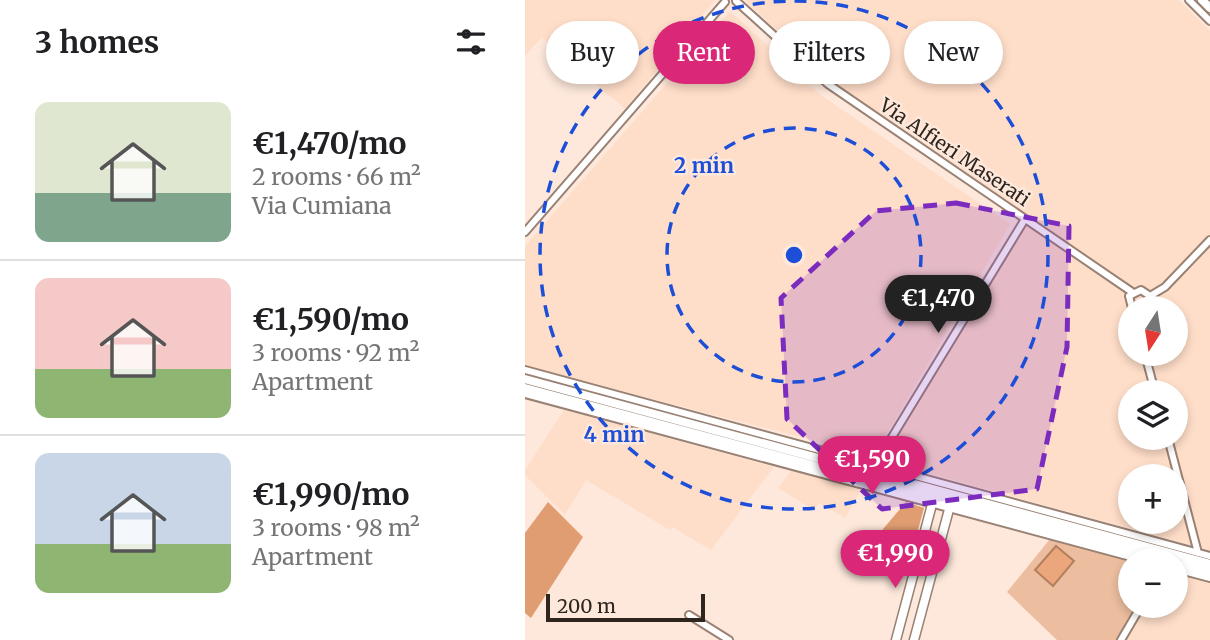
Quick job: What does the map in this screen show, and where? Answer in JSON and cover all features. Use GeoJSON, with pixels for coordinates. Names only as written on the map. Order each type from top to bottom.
{"type":"FeatureCollection","features":[{"type":"Feature","properties":{"kind":"main road"},"geometry":{"type":"LineString","coordinates":[[1202,0],[1210,8]]}},
{"type":"Feature","properties":{"kind":"main road"},"geometry":{"type":"LineString","coordinates":[[525,379],[935,494],[950,505],[1118,548]]}},
{"type":"Feature","properties":{"kind":"main road"},"geometry":{"type":"LineString","coordinates":[[525,388],[1210,564]]}},
{"type":"Feature","properties":{"kind":"main road"},"geometry":{"type":"LineString","coordinates":[[897,640],[935,494]]}},
{"type":"Feature","properties":{"kind":"main road"},"geometry":{"type":"LineString","coordinates":[[914,640],[950,505]]}},
{"type":"Feature","properties":{"kind":"main road"},"geometry":{"type":"LineString","coordinates":[[1188,566],[1210,572]]}},
{"type":"Feature","properties":{"kind":"street"},"geometry":{"type":"LineString","coordinates":[[1189,0],[1210,21]]}},
{"type":"Feature","properties":{"kind":"street"},"geometry":{"type":"LineString","coordinates":[[525,232],[724,1],[736,1]]}},
{"type":"Feature","properties":{"kind":"street","name":"Via Alfieri Maserati"},"geometry":{"type":"LineString","coordinates":[[736,1],[828,84],[1132,292]]}},
{"type":"Feature","properties":{"kind":"street"},"geometry":{"type":"LineString","coordinates":[[875,466],[1025,219]]}},
{"type":"Feature","properties":{"kind":"street"},"geometry":{"type":"LineString","coordinates":[[1131,296],[1132,292],[1141,290],[1150,296],[1165,287],[1210,240]]}},
{"type":"Feature","properties":{"kind":"street"},"geometry":{"type":"LineString","coordinates":[[525,370],[875,466],[935,494]]}},
{"type":"Feature","properties":{"kind":"street"},"geometry":{"type":"LineString","coordinates":[[525,394],[935,494],[1210,556]]}},
{"type":"Feature","properties":{"kind":"street"},"geometry":{"type":"LineString","coordinates":[[1171,450],[1198,553]]}},
{"type":"Feature","properties":{"kind":"street"},"geometry":{"type":"LineString","coordinates":[[950,505],[1118,553]]}},
{"type":"Feature","properties":{"kind":"street"},"geometry":{"type":"LineString","coordinates":[[921,547],[937,551]]}},
{"type":"Feature","properties":{"kind":"street"},"geometry":{"type":"LineString","coordinates":[[1188,572],[1210,578]]}},
{"type":"Feature","properties":{"kind":"street"},"geometry":{"type":"LineString","coordinates":[[689,615],[729,640]]}},
{"type":"Feature","properties":{"kind":"street"},"geometry":{"type":"LineString","coordinates":[[1121,640],[1133,618]]}},
{"type":"Feature","properties":{"kind":"highlighted area"},"geometry":{"type":"Polygon","coordinates":[[[956,203],[1069,226],[1067,347],[1037,489],[882,509],[787,419],[781,298],[876,211],[956,203]]]}},
{"type":"Feature","properties":{"kind":"shaded area"},"geometry":{"type":"Polygon","coordinates":[[[525,0],[715,0],[698,21],[653,21],[653,75],[625,109],[596,84],[639,84],[639,21],[546,21],[546,40],[542,37],[525,56],[525,0]]]}},
{"type":"Feature","properties":{"kind":"shaded area"},"geometry":{"type":"Polygon","coordinates":[[[745,0],[1179,0],[1210,31],[1210,550],[1151,534],[1188,534],[1188,464],[1118,464],[1118,525],[883,461],[1030,217],[837,84],[890,84],[890,21],[769,23],[745,0]]]}},
{"type":"Feature","properties":{"kind":"shaded area"},"geometry":{"type":"Polygon","coordinates":[[[730,11],[741,21],[721,21],[730,11]]]}},
{"type":"Feature","properties":{"kind":"shaded area"},"geometry":{"type":"Polygon","coordinates":[[[755,34],[769,47],[769,84],[809,84],[822,96],[1010,224],[874,456],[525,366],[525,246],[666,84],[755,84],[755,34]]]}},
{"type":"Feature","properties":{"kind":"shaded area"},"geometry":{"type":"Polygon","coordinates":[[[564,410],[774,467],[711,550],[672,527],[670,530],[586,480],[565,515],[525,475],[525,470],[564,410]]]}},
{"type":"Feature","properties":{"kind":"shaded area"},"geometry":{"type":"Polygon","coordinates":[[[791,471],[861,490],[845,518],[819,503],[814,510],[778,488],[791,471]]]}},
{"type":"Feature","properties":{"kind":"shaded area"},"geometry":{"type":"Polygon","coordinates":[[[548,502],[583,537],[531,618],[525,613],[525,533],[548,502]]]}},
{"type":"Feature","properties":{"kind":"shaded area"},"geometry":{"type":"Polygon","coordinates":[[[906,502],[924,508],[911,555],[878,535],[906,502]]]}},
{"type":"Feature","properties":{"kind":"shaded area"},"geometry":{"type":"Polygon","coordinates":[[[1050,539],[1118,557],[1118,618],[1129,618],[1116,640],[1057,640],[1007,592],[1050,539]]]}},
{"type":"Feature","properties":{"kind":"shaded area"},"geometry":{"type":"Polygon","coordinates":[[[1056,546],[1074,561],[1053,586],[1035,570],[1056,546]]]}},
{"type":"Feature","properties":{"kind":"shaded area"},"geometry":{"type":"Polygon","coordinates":[[[1188,572],[1210,578],[1210,640],[1121,640],[1134,618],[1188,618],[1188,572]]]}}]}
